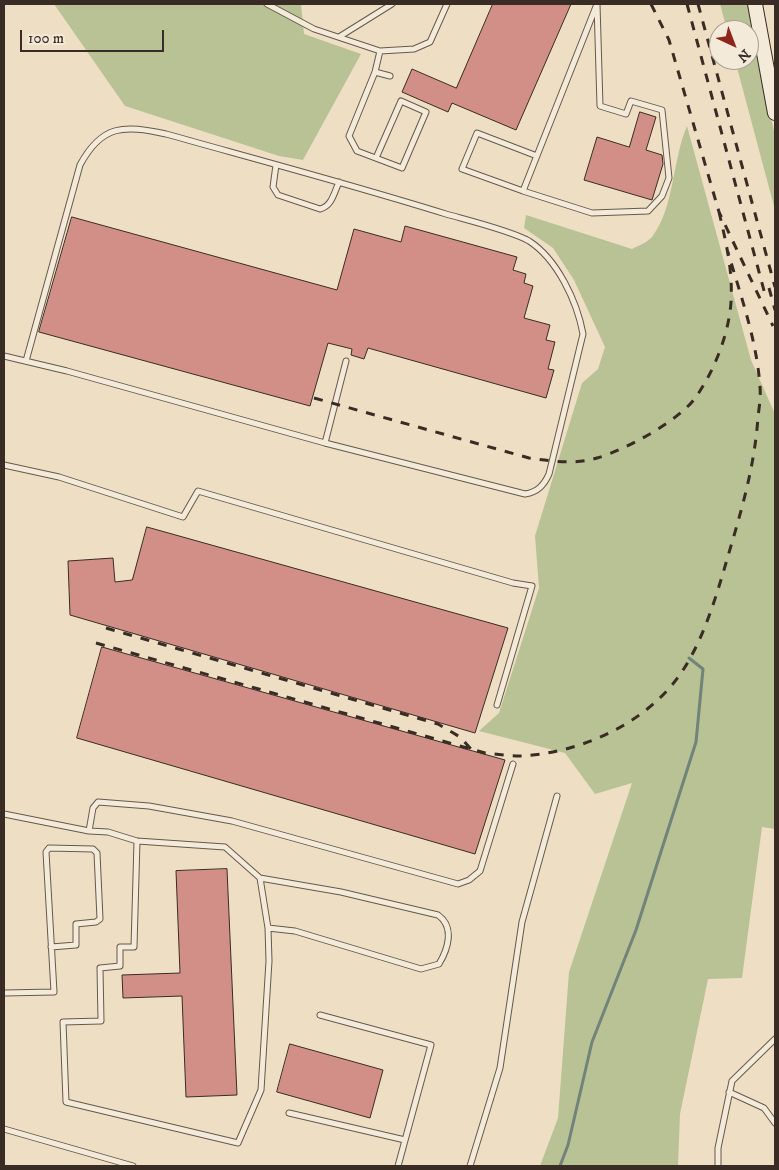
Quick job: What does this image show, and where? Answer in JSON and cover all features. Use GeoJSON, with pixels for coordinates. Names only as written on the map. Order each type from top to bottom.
{"type":"FeatureCollection","features":[{"type":"Feature","properties":{"kind":"street"},"geometry":{"type":"LineString","coordinates":[[755,4],[775,113]]}},
{"type":"Feature","properties":{"kind":"lane"},"geometry":{"type":"LineString","coordinates":[[267,4],[314,29],[380,51],[414,49],[430,42],[447,4]]}},
{"type":"Feature","properties":{"kind":"lane"},"geometry":{"type":"LineString","coordinates":[[339,37],[392,4]]}},
{"type":"Feature","properties":{"kind":"lane"},"geometry":{"type":"LineString","coordinates":[[523,191],[597,4]]}},
{"type":"Feature","properties":{"kind":"lane"},"geometry":{"type":"LineString","coordinates":[[537,156],[477,133],[462,169],[592,213],[648,211],[662,196],[669,178],[662,110],[631,101],[626,114],[600,106],[597,4]]}},
{"type":"Feature","properties":{"kind":"lane"},"geometry":{"type":"LineString","coordinates":[[376,158],[401,101],[426,112],[402,168],[357,151],[349,136],[375,72],[380,51]]}},
{"type":"Feature","properties":{"kind":"lane"},"geometry":{"type":"LineString","coordinates":[[375,72],[390,76]]}},
{"type":"Feature","properties":{"kind":"lane"},"geometry":{"type":"LineString","coordinates":[[4,356],[512,492],[534,492],[545,482],[549,474],[582,346],[583,334],[581,321],[566,287],[549,261],[528,240],[339,182],[143,129],[128,127],[114,130],[104,135],[86,153],[75,179],[26,361]]}},
{"type":"Feature","properties":{"kind":"lane"},"geometry":{"type":"LineString","coordinates":[[276,165],[272,187],[278,195],[320,209],[326,207],[331,202],[339,182]]}},
{"type":"Feature","properties":{"kind":"lane"},"geometry":{"type":"LineString","coordinates":[[325,443],[346,361]]}},
{"type":"Feature","properties":{"kind":"lane"},"geometry":{"type":"LineString","coordinates":[[4,465],[58,477],[183,517],[198,490],[512,583],[532,586],[497,704]]}},
{"type":"Feature","properties":{"kind":"lane"},"geometry":{"type":"LineString","coordinates":[[89,831],[93,808],[98,802],[149,806],[232,821],[458,884],[469,880],[480,870],[513,764]]}},
{"type":"Feature","properties":{"kind":"lane"},"geometry":{"type":"LineString","coordinates":[[470,1166],[500,1068],[522,922],[557,796]]}},
{"type":"Feature","properties":{"kind":"lane"},"geometry":{"type":"LineString","coordinates":[[4,814],[89,831],[108,832],[137,840],[225,847],[260,878],[341,892],[438,915],[448,927],[449,934],[438,964],[421,969],[295,931],[268,928]]}},
{"type":"Feature","properties":{"kind":"lane"},"geometry":{"type":"LineString","coordinates":[[137,840],[134,947],[120,947],[120,966],[100,968],[101,1022],[63,1022],[66,1102],[238,1143],[261,1090],[269,961],[268,928],[260,878]]}},
{"type":"Feature","properties":{"kind":"lane"},"geometry":{"type":"LineString","coordinates":[[4,993],[54,992],[51,947],[46,852],[49,848],[93,849],[97,853],[100,919],[96,922],[76,924],[76,945],[51,947]]}},
{"type":"Feature","properties":{"kind":"lane"},"geometry":{"type":"LineString","coordinates":[[320,1015],[431,1045],[398,1166]]}},
{"type":"Feature","properties":{"kind":"lane"},"geometry":{"type":"LineString","coordinates":[[718,1166],[718,1148],[732,1081],[775,1039]]}},
{"type":"Feature","properties":{"kind":"lane"},"geometry":{"type":"LineString","coordinates":[[729,1092],[764,1108],[775,1123]]}},
{"type":"Feature","properties":{"kind":"lane"},"geometry":{"type":"LineString","coordinates":[[289,1113],[405,1140]]}},
{"type":"Feature","properties":{"kind":"lane"},"geometry":{"type":"LineString","coordinates":[[4,1129],[133,1166]]}},
{"type":"Feature","properties":{"kind":"green space"},"geometry":{"type":"Polygon","coordinates":[[[54,4],[301,4],[304,34],[361,54],[303,160],[279,156],[125,106],[54,4]]]}},
{"type":"Feature","properties":{"kind":"green space"},"geometry":{"type":"Polygon","coordinates":[[[720,4],[748,4],[750,20],[724,20],[720,4]]]}},
{"type":"Feature","properties":{"kind":"green space"},"geometry":{"type":"Polygon","coordinates":[[[759,66],[775,135],[775,210],[738,70],[759,70],[759,66]]]}},
{"type":"Feature","properties":{"kind":"green space"},"geometry":{"type":"Polygon","coordinates":[[[687,126],[751,360],[775,414],[775,829],[762,827],[742,978],[708,979],[680,1114],[678,1166],[540,1166],[558,1118],[569,972],[632,783],[595,794],[565,753],[479,731],[499,713],[539,588],[535,536],[582,383],[598,369],[605,347],[574,280],[553,248],[524,228],[526,215],[632,249],[645,242],[652,237],[665,212],[678,154],[687,126]]]}},
{"type":"Feature","properties":{"kind":"building"},"geometry":{"type":"Polygon","coordinates":[[[493,4],[571,4],[516,130],[452,103],[448,112],[402,92],[412,69],[456,88],[493,4]]]}},
{"type":"Feature","properties":{"kind":"building"},"geometry":{"type":"Polygon","coordinates":[[[640,112],[656,117],[646,150],[662,155],[663,164],[652,200],[584,180],[597,137],[629,147],[640,112]]]}},
{"type":"Feature","properties":{"kind":"building"},"geometry":{"type":"Polygon","coordinates":[[[72,217],[337,290],[354,229],[401,242],[405,226],[517,257],[513,270],[526,274],[524,283],[533,286],[524,318],[550,325],[546,340],[555,342],[548,369],[554,370],[546,398],[368,348],[364,359],[351,355],[352,349],[328,343],[310,406],[39,332],[72,217]]]}},
{"type":"Feature","properties":{"kind":"building"},"geometry":{"type":"Polygon","coordinates":[[[147,527],[508,628],[475,733],[70,615],[68,561],[113,558],[115,582],[132,580],[147,527]]]}},
{"type":"Feature","properties":{"kind":"building"},"geometry":{"type":"Polygon","coordinates":[[[102,647],[505,760],[475,854],[77,738],[102,647]]]}},
{"type":"Feature","properties":{"kind":"building"},"geometry":{"type":"Polygon","coordinates":[[[227,869],[237,1095],[186,1097],[182,996],[123,998],[122,975],[180,973],[176,871],[227,869]]]}},
{"type":"Feature","properties":{"kind":"building"},"geometry":{"type":"Polygon","coordinates":[[[290,1044],[383,1070],[370,1118],[277,1092],[290,1044]]]}},
{"type":"Feature","properties":{"kind":"waterway"},"geometry":{"type":"LineString","coordinates":[[560,1166],[568,1145],[592,1042],[636,930],[696,742],[703,669],[689,658]]}},
{"type":"Feature","properties":{"kind":"railway"},"geometry":{"type":"LineString","coordinates":[[651,4],[669,40],[719,212],[773,326]]}},
{"type":"Feature","properties":{"kind":"railway"},"geometry":{"type":"LineString","coordinates":[[687,4],[766,298]]}},
{"type":"Feature","properties":{"kind":"railway"},"geometry":{"type":"LineString","coordinates":[[698,4],[775,287]]}},
{"type":"Feature","properties":{"kind":"railway"},"geometry":{"type":"LineString","coordinates":[[314,398],[529,458],[563,462],[589,460],[609,454],[636,442],[665,425],[688,406],[703,387],[720,352],[730,314],[731,279],[719,212]]}},
{"type":"Feature","properties":{"kind":"railway"},"geometry":{"type":"LineString","coordinates":[[96,643],[485,753],[519,756],[561,750],[583,744],[623,726],[641,714],[672,685],[693,653],[716,596],[749,479],[757,433],[760,387],[752,336],[728,252]]}},
{"type":"Feature","properties":{"kind":"railway"},"geometry":{"type":"LineString","coordinates":[[769,288],[775,310]]}},
{"type":"Feature","properties":{"kind":"railway"},"geometry":{"type":"LineString","coordinates":[[106,628],[438,724],[460,737],[471,749]]}}]}
